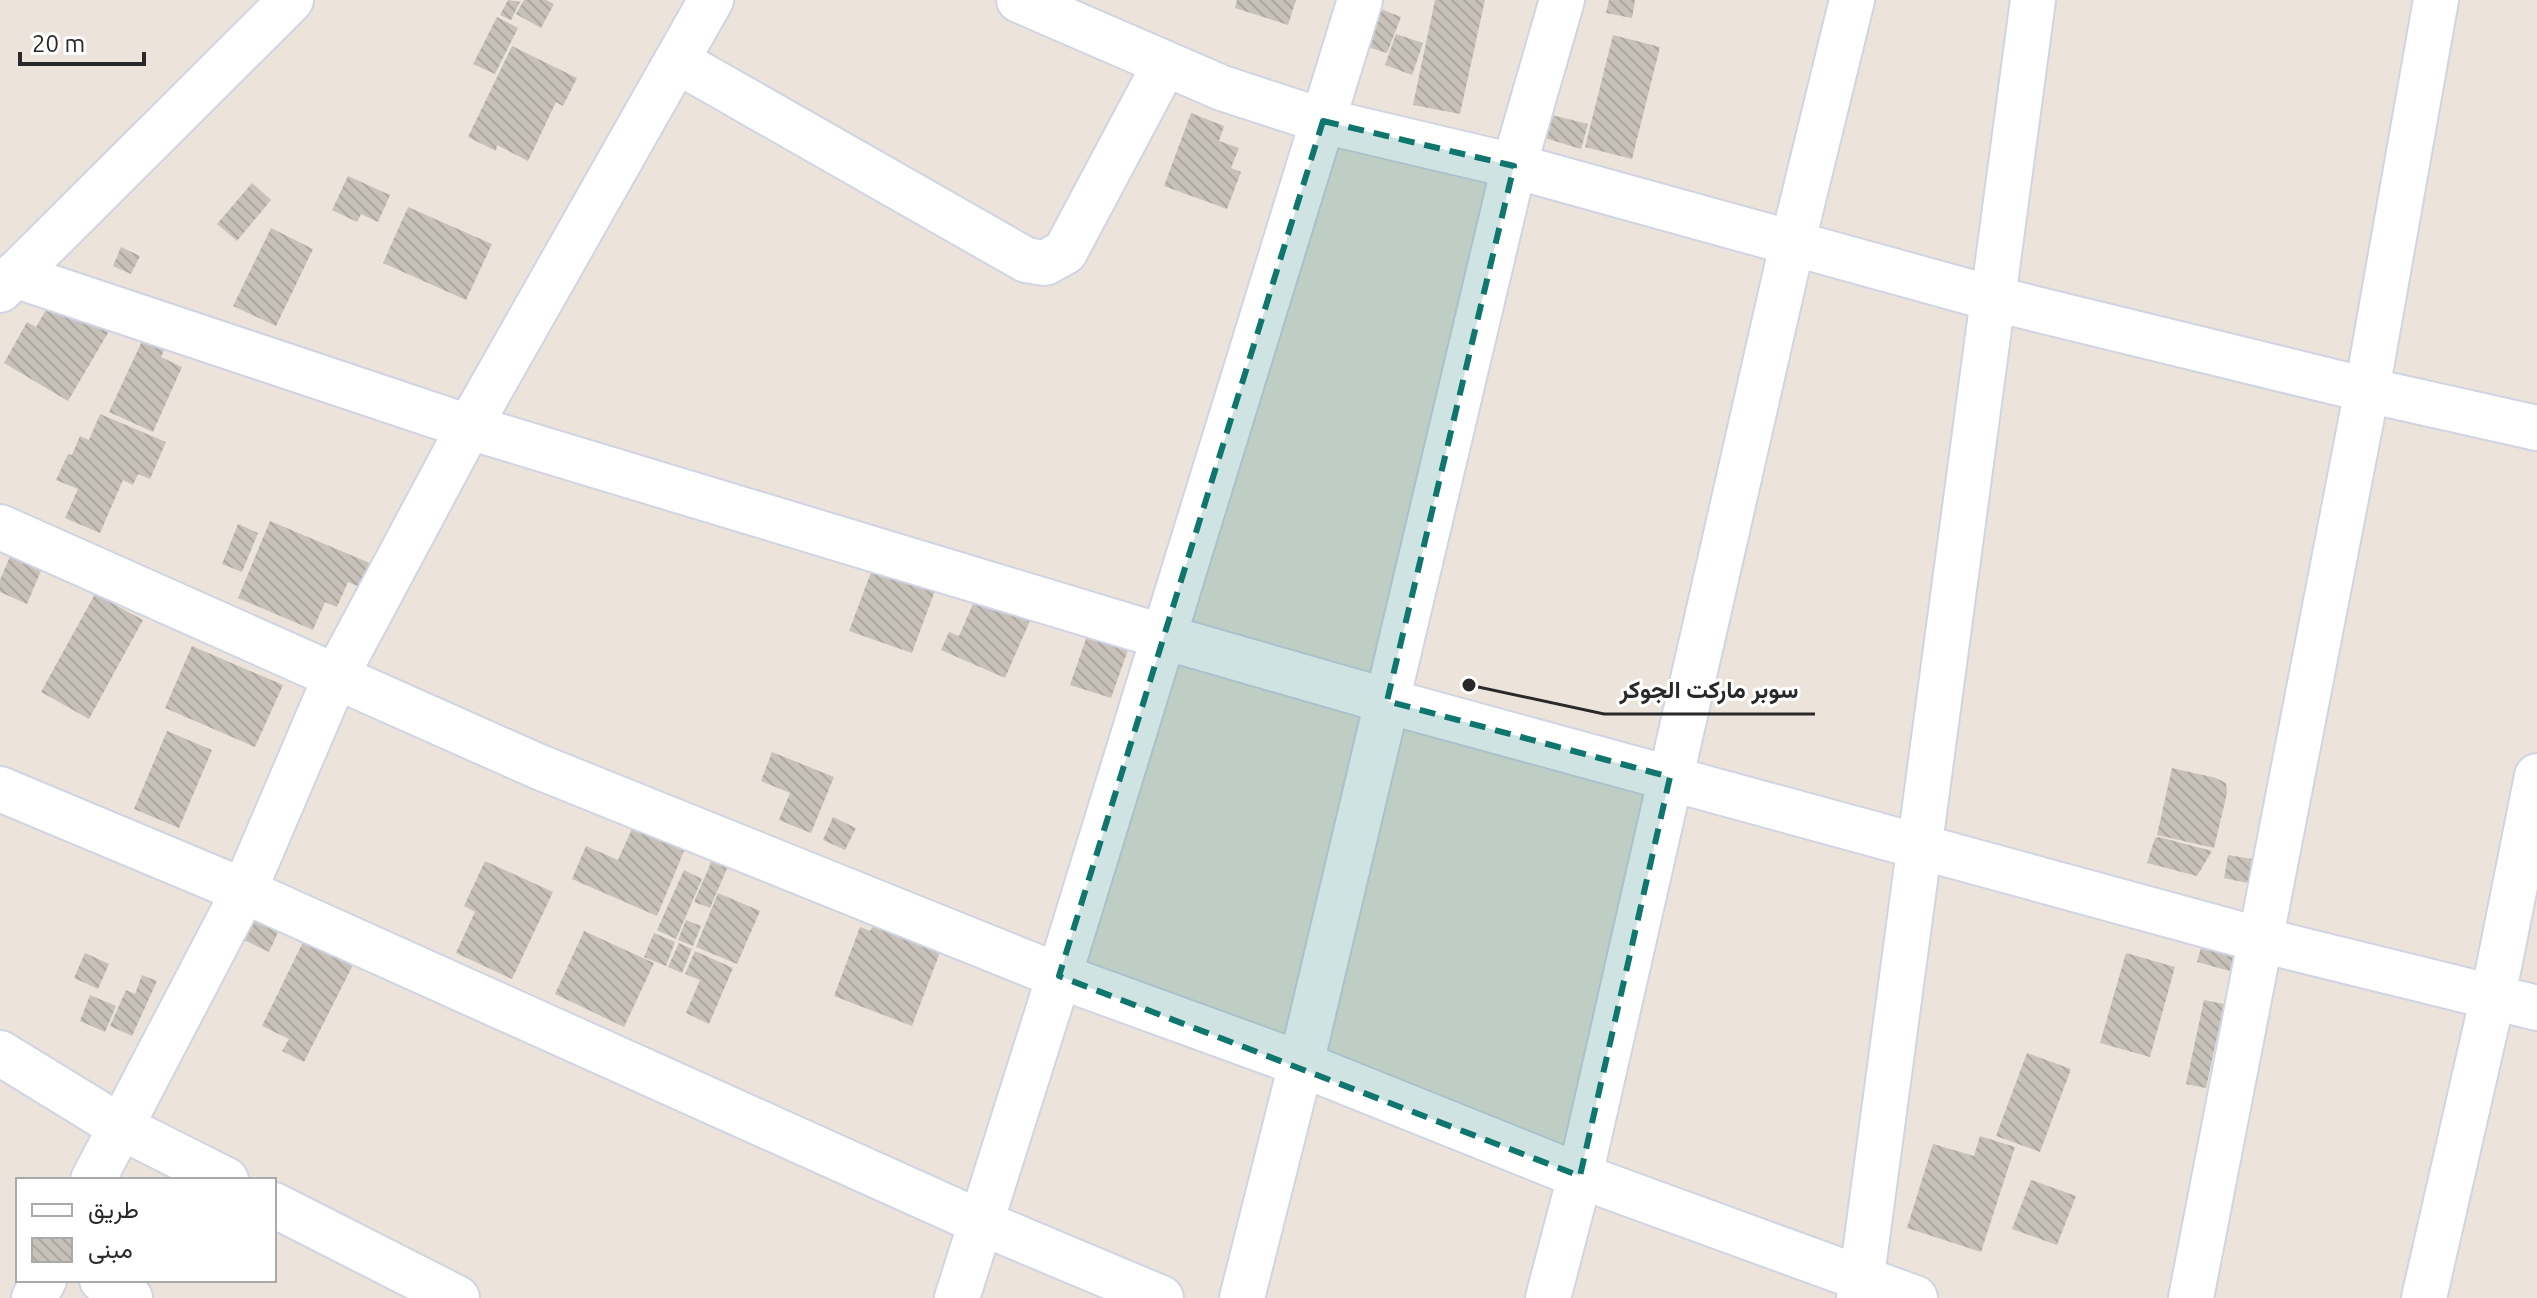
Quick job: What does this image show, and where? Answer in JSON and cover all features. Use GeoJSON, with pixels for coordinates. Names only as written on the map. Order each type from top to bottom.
{"type":"FeatureCollection","features":[{"type":"Feature","properties":{"kind":"street"},"geometry":{"type":"LineString","coordinates":[[291,0],[7,283],[469,427],[1164,637],[1387,701],[2261,940],[2537,1008]]}},
{"type":"Feature","properties":{"kind":"street"},"geometry":{"type":"LineString","coordinates":[[94,1178],[244,891],[335,678],[469,427],[711,0]]}},
{"type":"Feature","properties":{"kind":"street"},"geometry":{"type":"LineString","coordinates":[[1019,0],[1222,88],[1323,121],[1514,166],[1991,298],[2367,390],[2537,428]]}},
{"type":"Feature","properties":{"kind":"street"},"geometry":{"type":"LineString","coordinates":[[957,1298],[1360,0]]}},
{"type":"Feature","properties":{"kind":"street"},"geometry":{"type":"LineString","coordinates":[[1242,1298],[1301,1064],[1514,166],[1562,0]]}},
{"type":"Feature","properties":{"kind":"street"},"geometry":{"type":"LineString","coordinates":[[1548,1298],[1580,1176],[1792,245],[1852,0]]}},
{"type":"Feature","properties":{"kind":"street"},"geometry":{"type":"LineString","coordinates":[[1860,1288],[2033,0]]}},
{"type":"Feature","properties":{"kind":"street"},"geometry":{"type":"LineString","coordinates":[[2191,1298],[2367,390],[2436,0]]}},
{"type":"Feature","properties":{"kind":"street"},"geometry":{"type":"LineString","coordinates":[[677,61],[1026,260],[1045,263],[1065,252],[1165,64]]}},
{"type":"Feature","properties":{"kind":"street"},"geometry":{"type":"LineString","coordinates":[[0,527],[537,766],[1059,976],[1301,1064],[1860,1288],[1915,1298]]}},
{"type":"Feature","properties":{"kind":"street"},"geometry":{"type":"LineString","coordinates":[[0,789],[244,891],[980,1222],[1161,1298]]}},
{"type":"Feature","properties":{"kind":"street"},"geometry":{"type":"LineString","coordinates":[[2424,1298],[2535,796]]}},
{"type":"Feature","properties":{"kind":"street"},"geometry":{"type":"LineString","coordinates":[[0,1053],[119,1126],[222,1178]]}},
{"type":"Feature","properties":{"kind":"street"},"geometry":{"type":"LineString","coordinates":[[276,1206],[457,1298]]}},
{"type":"Feature","properties":{"kind":"street"},"geometry":{"type":"LineString","coordinates":[[105,1282],[130,1298]]}},
{"type":"Feature","properties":{"kind":"highlighted area"},"geometry":{"type":"Polygon","coordinates":[[[1323,121],[1514,166],[1387,701],[1670,777],[1580,1176],[1059,976],[1323,121]]]}},
{"type":"Feature","properties":{"kind":"building"},"geometry":{"type":"Polygon","coordinates":[[[508,0],[520,2],[511,20],[500,15],[508,0]]]}},
{"type":"Feature","properties":{"kind":"building"},"geometry":{"type":"Polygon","coordinates":[[[524,0],[546,0],[554,4],[541,28],[516,14],[524,0]]]}},
{"type":"Feature","properties":{"kind":"building"},"geometry":{"type":"Polygon","coordinates":[[[1237,0],[1296,0],[1288,25],[1235,8],[1237,0]]]}},
{"type":"Feature","properties":{"kind":"building"},"geometry":{"type":"Polygon","coordinates":[[[1435,0],[1485,0],[1460,114],[1413,105],[1435,0]]]}},
{"type":"Feature","properties":{"kind":"building"},"geometry":{"type":"Polygon","coordinates":[[[1609,0],[1635,0],[1632,18],[1606,13],[1609,0]]]}},
{"type":"Feature","properties":{"kind":"building"},"geometry":{"type":"Polygon","coordinates":[[[1381,9],[1401,17],[1387,53],[1368,47],[1381,9]]]}},
{"type":"Feature","properties":{"kind":"building"},"geometry":{"type":"Polygon","coordinates":[[[497,17],[518,28],[495,74],[473,64],[497,17]]]}},
{"type":"Feature","properties":{"kind":"building"},"geometry":{"type":"Polygon","coordinates":[[[1396,34],[1423,43],[1412,75],[1385,65],[1396,34]]]}},
{"type":"Feature","properties":{"kind":"building"},"geometry":{"type":"Polygon","coordinates":[[[1613,35],[1660,47],[1632,159],[1585,147],[1613,35]]]}},
{"type":"Feature","properties":{"kind":"building"},"geometry":{"type":"Polygon","coordinates":[[[512,46],[577,78],[563,106],[556,102],[528,161],[497,145],[496,151],[468,137],[512,46]]]}},
{"type":"Feature","properties":{"kind":"building"},"geometry":{"type":"Polygon","coordinates":[[[1191,113],[1224,126],[1219,141],[1239,148],[1231,168],[1241,172],[1227,209],[1164,186],[1191,113]]]}},
{"type":"Feature","properties":{"kind":"building"},"geometry":{"type":"Polygon","coordinates":[[[1544,113],[1588,124],[1581,149],[1538,136],[1544,113]]]}},
{"type":"Feature","properties":{"kind":"building"},"geometry":{"type":"Polygon","coordinates":[[[348,176],[390,195],[378,222],[361,214],[357,222],[332,210],[348,176]]]}},
{"type":"Feature","properties":{"kind":"building"},"geometry":{"type":"Polygon","coordinates":[[[252,183],[271,200],[237,241],[217,224],[252,183]]]}},
{"type":"Feature","properties":{"kind":"building"},"geometry":{"type":"Polygon","coordinates":[[[408,207],[492,244],[466,300],[383,263],[408,207]]]}},
{"type":"Feature","properties":{"kind":"building"},"geometry":{"type":"Polygon","coordinates":[[[271,228],[313,249],[276,326],[233,306],[271,228]]]}},
{"type":"Feature","properties":{"kind":"building"},"geometry":{"type":"Polygon","coordinates":[[[121,247],[140,256],[131,274],[113,266],[121,247]]]}},
{"type":"Feature","properties":{"kind":"building"},"geometry":{"type":"Polygon","coordinates":[[[52,300],[118,316],[68,401],[4,363],[27,322],[36,327],[52,300]]]}},
{"type":"Feature","properties":{"kind":"building"},"geometry":{"type":"Polygon","coordinates":[[[143,339],[164,350],[161,357],[182,367],[153,432],[109,412],[143,339]]]}},
{"type":"Feature","properties":{"kind":"building"},"geometry":{"type":"Polygon","coordinates":[[[100,414],[166,442],[150,479],[138,474],[133,485],[123,480],[100,533],[65,518],[78,489],[56,480],[80,436],[89,440],[100,414]]]}},
{"type":"Feature","properties":{"kind":"building"},"geometry":{"type":"Polygon","coordinates":[[[270,521],[372,564],[362,588],[348,582],[337,607],[325,602],[313,630],[238,598],[270,521]]]}},
{"type":"Feature","properties":{"kind":"building"},"geometry":{"type":"Polygon","coordinates":[[[238,524],[258,533],[242,572],[222,564],[238,524]]]}},
{"type":"Feature","properties":{"kind":"building"},"geometry":{"type":"Polygon","coordinates":[[[885,535],[947,558],[912,653],[849,631],[885,535]]]}},
{"type":"Feature","properties":{"kind":"building"},"geometry":{"type":"Polygon","coordinates":[[[15,545],[43,566],[27,604],[0,592],[0,580],[15,545]]]}},
{"type":"Feature","properties":{"kind":"building"},"geometry":{"type":"Polygon","coordinates":[[[986,574],[1040,598],[1005,678],[941,650],[949,632],[959,636],[986,574]]]}},
{"type":"Feature","properties":{"kind":"building"},"geometry":{"type":"Polygon","coordinates":[[[95,594],[143,620],[89,719],[41,692],[95,594]]]}},
{"type":"Feature","properties":{"kind":"building"},"geometry":{"type":"Polygon","coordinates":[[[1087,636],[1128,650],[1111,698],[1070,685],[1087,636]]]}},
{"type":"Feature","properties":{"kind":"building"},"geometry":{"type":"Polygon","coordinates":[[[192,646],[283,685],[255,747],[165,708],[192,646]]]}},
{"type":"Feature","properties":{"kind":"building"},"geometry":{"type":"Polygon","coordinates":[[[167,731],[212,750],[179,828],[134,809],[167,731]]]}},
{"type":"Feature","properties":{"kind":"building"},"geometry":{"type":"Polygon","coordinates":[[[772,752],[834,777],[811,833],[779,820],[790,793],[761,781],[772,752]]]}},
{"type":"Feature","properties":{"kind":"building"},"geometry":{"type":"Polygon","coordinates":[[[2172,768],[2226,783],[2227,793],[2214,848],[2157,835],[2172,768]]]}},
{"type":"Feature","properties":{"kind":"building"},"geometry":{"type":"Polygon","coordinates":[[[833,817],[856,828],[845,850],[823,840],[833,817]]]}},
{"type":"Feature","properties":{"kind":"building"},"geometry":{"type":"Polygon","coordinates":[[[635,822],[687,844],[657,916],[572,879],[586,846],[618,860],[635,822]]]}},
{"type":"Feature","properties":{"kind":"building"},"geometry":{"type":"Polygon","coordinates":[[[2155,838],[2212,851],[2197,876],[2147,863],[2155,838]]]}},
{"type":"Feature","properties":{"kind":"building"},"geometry":{"type":"Polygon","coordinates":[[[716,851],[732,857],[710,908],[694,902],[716,851]]]}},
{"type":"Feature","properties":{"kind":"building"},"geometry":{"type":"Polygon","coordinates":[[[2228,855],[2252,859],[2248,883],[2224,878],[2228,855]]]}},
{"type":"Feature","properties":{"kind":"building"},"geometry":{"type":"Polygon","coordinates":[[[485,861],[553,892],[512,979],[456,953],[475,912],[464,906],[485,861]]]}},
{"type":"Feature","properties":{"kind":"building"},"geometry":{"type":"Polygon","coordinates":[[[684,870],[702,879],[676,939],[657,930],[684,870]]]}},
{"type":"Feature","properties":{"kind":"building"},"geometry":{"type":"Polygon","coordinates":[[[718,893],[760,911],[737,964],[696,947],[718,893]]]}},
{"type":"Feature","properties":{"kind":"building"},"geometry":{"type":"Polygon","coordinates":[[[257,915],[281,926],[269,952],[244,940],[257,915]]]}},
{"type":"Feature","properties":{"kind":"building"},"geometry":{"type":"Polygon","coordinates":[[[686,920],[701,926],[693,946],[678,940],[686,920]]]}},
{"type":"Feature","properties":{"kind":"building"},"geometry":{"type":"Polygon","coordinates":[[[876,922],[942,947],[912,1026],[834,996],[860,927],[870,931],[876,922]]]}},
{"type":"Feature","properties":{"kind":"building"},"geometry":{"type":"Polygon","coordinates":[[[2206,929],[2238,939],[2230,971],[2197,962],[2206,929]]]}},
{"type":"Feature","properties":{"kind":"building"},"geometry":{"type":"Polygon","coordinates":[[[584,931],[654,963],[624,1027],[555,994],[584,931]]]}},
{"type":"Feature","properties":{"kind":"building"},"geometry":{"type":"Polygon","coordinates":[[[654,933],[675,942],[666,966],[644,957],[654,933]]]}},
{"type":"Feature","properties":{"kind":"building"},"geometry":{"type":"Polygon","coordinates":[[[304,940],[353,965],[304,1062],[282,1051],[289,1039],[262,1026],[304,940]]]}},
{"type":"Feature","properties":{"kind":"building"},"geometry":{"type":"Polygon","coordinates":[[[679,943],[692,949],[682,973],[668,967],[679,943]]]}},
{"type":"Feature","properties":{"kind":"building"},"geometry":{"type":"Polygon","coordinates":[[[695,951],[733,968],[709,1024],[686,1013],[700,980],[685,974],[695,951]]]}},
{"type":"Feature","properties":{"kind":"building"},"geometry":{"type":"Polygon","coordinates":[[[85,953],[109,964],[98,989],[74,978],[85,953]]]}},
{"type":"Feature","properties":{"kind":"building"},"geometry":{"type":"Polygon","coordinates":[[[2126,953],[2175,967],[2150,1057],[2100,1043],[2126,953]]]}},
{"type":"Feature","properties":{"kind":"building"},"geometry":{"type":"Polygon","coordinates":[[[142,975],[157,981],[132,1036],[110,1026],[126,990],[135,994],[142,975]]]}},
{"type":"Feature","properties":{"kind":"building"},"geometry":{"type":"Polygon","coordinates":[[[90,995],[116,1006],[105,1032],[80,1021],[90,995]]]}},
{"type":"Feature","properties":{"kind":"building"},"geometry":{"type":"Polygon","coordinates":[[[2204,1000],[2224,1004],[2206,1088],[2186,1084],[2204,1000]]]}},
{"type":"Feature","properties":{"kind":"building"},"geometry":{"type":"Polygon","coordinates":[[[2027,1053],[2071,1069],[2040,1152],[1996,1136],[2027,1053]]]}},
{"type":"Feature","properties":{"kind":"building"},"geometry":{"type":"Polygon","coordinates":[[[1980,1136],[2015,1147],[1981,1252],[1907,1228],[1933,1144],[1974,1156],[1980,1136]]]}},
{"type":"Feature","properties":{"kind":"building"},"geometry":{"type":"Polygon","coordinates":[[[2031,1180],[2076,1196],[2057,1245],[2012,1229],[2031,1180]]]}},
{"type":"Feature","properties":{"kind":"place","name":"سوبر ماركت الجوكر"},"geometry":{"type":"Point","coordinates":[1469,685]}}]}
